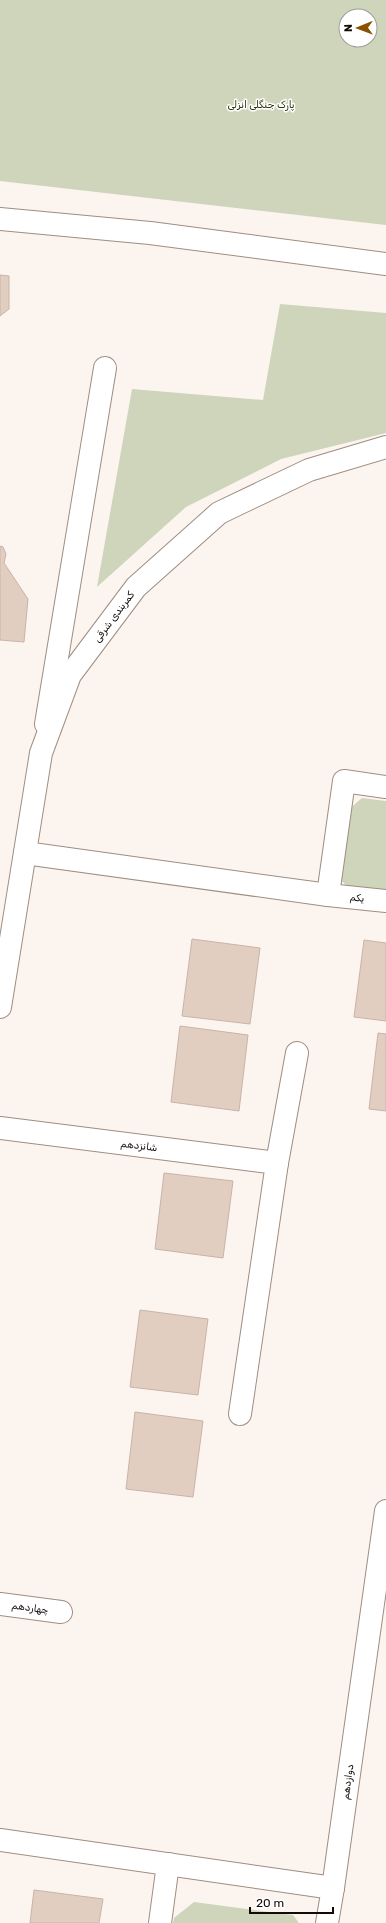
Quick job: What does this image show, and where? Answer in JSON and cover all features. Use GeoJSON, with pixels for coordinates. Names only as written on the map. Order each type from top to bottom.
{"type":"FeatureCollection","features":[{"type":"Feature","properties":{"kind":"street"},"geometry":{"type":"LineString","coordinates":[[0,219],[150,233],[386,264]]}},
{"type":"Feature","properties":{"kind":"street"},"geometry":{"type":"LineString","coordinates":[[41,753],[105,368]]}},
{"type":"Feature","properties":{"kind":"street","name":"کمربندی شرقی"},"geometry":{"type":"LineString","coordinates":[[0,1007],[7,923],[25,853],[41,753],[70,675],[136,587],[219,513],[309,470],[386,447]]}},
{"type":"Feature","properties":{"kind":"street"},"geometry":{"type":"LineString","coordinates":[[328,895],[344,781],[386,786]]}},
{"type":"Feature","properties":{"kind":"street","name":"یکم"},"geometry":{"type":"LineString","coordinates":[[25,853],[328,895],[386,901]]}},
{"type":"Feature","properties":{"kind":"street"},"geometry":{"type":"LineString","coordinates":[[240,1414],[277,1163],[297,1053]]}},
{"type":"Feature","properties":{"kind":"street","name":"شانزدهم"},"geometry":{"type":"LineString","coordinates":[[0,1128],[277,1163]]}},
{"type":"Feature","properties":{"kind":"street","name":"دوازدهم"},"geometry":{"type":"LineString","coordinates":[[327,1923],[386,1511]]}},
{"type":"Feature","properties":{"kind":"street","name":"چهاردهم"},"geometry":{"type":"LineString","coordinates":[[0,1604],[61,1612]]}},
{"type":"Feature","properties":{"kind":"street"},"geometry":{"type":"LineString","coordinates":[[0,1840],[333,1888]]}},
{"type":"Feature","properties":{"kind":"street"},"geometry":{"type":"LineString","coordinates":[[160,1923],[168,1864]]}},
{"type":"Feature","properties":{"kind":"green space","name":"پارک جنگلی انزلی"},"geometry":{"type":"Polygon","coordinates":[[[0,0],[386,0],[386,225],[0,181],[0,0]]]}},
{"type":"Feature","properties":{"kind":"green space"},"geometry":{"type":"Polygon","coordinates":[[[280,304],[386,313],[386,433],[281,459],[186,507],[97,587],[132,389],[263,400],[280,304]]]}},
{"type":"Feature","properties":{"kind":"green space"},"geometry":{"type":"Polygon","coordinates":[[[362,798],[386,801],[386,899],[353,893],[339,878],[347,811],[362,798]]]}},
{"type":"Feature","properties":{"kind":"green space"},"geometry":{"type":"Polygon","coordinates":[[[194,1902],[293,1915],[299,1923],[173,1923],[174,1918],[194,1902]]]}},
{"type":"Feature","properties":{"kind":"building"},"geometry":{"type":"Polygon","coordinates":[[[0,275],[9,276],[9,309],[0,316],[0,275]]]}},
{"type":"Feature","properties":{"kind":"building"},"geometry":{"type":"Polygon","coordinates":[[[0,546],[3,547],[6,554],[4,563],[28,599],[24,642],[0,640],[0,546]]]}},
{"type":"Feature","properties":{"kind":"building"},"geometry":{"type":"Polygon","coordinates":[[[192,939],[260,948],[250,1024],[182,1016],[192,939]]]}},
{"type":"Feature","properties":{"kind":"building"},"geometry":{"type":"Polygon","coordinates":[[[364,940],[386,943],[386,1021],[354,1017],[364,940]]]}},
{"type":"Feature","properties":{"kind":"building"},"geometry":{"type":"Polygon","coordinates":[[[180,1026],[248,1035],[239,1111],[171,1102],[180,1026]]]}},
{"type":"Feature","properties":{"kind":"building"},"geometry":{"type":"Polygon","coordinates":[[[378,1033],[386,1034],[386,1111],[369,1109],[378,1033]]]}},
{"type":"Feature","properties":{"kind":"building"},"geometry":{"type":"Polygon","coordinates":[[[164,1173],[233,1181],[223,1258],[155,1249],[164,1173]]]}},
{"type":"Feature","properties":{"kind":"building"},"geometry":{"type":"Polygon","coordinates":[[[140,1310],[208,1319],[198,1395],[130,1387],[140,1310]]]}},
{"type":"Feature","properties":{"kind":"building"},"geometry":{"type":"Polygon","coordinates":[[[135,1412],[203,1421],[193,1497],[126,1489],[135,1412]]]}},
{"type":"Feature","properties":{"kind":"building"},"geometry":{"type":"Polygon","coordinates":[[[34,1890],[103,1899],[99,1923],[30,1923],[34,1890]]]}}]}
